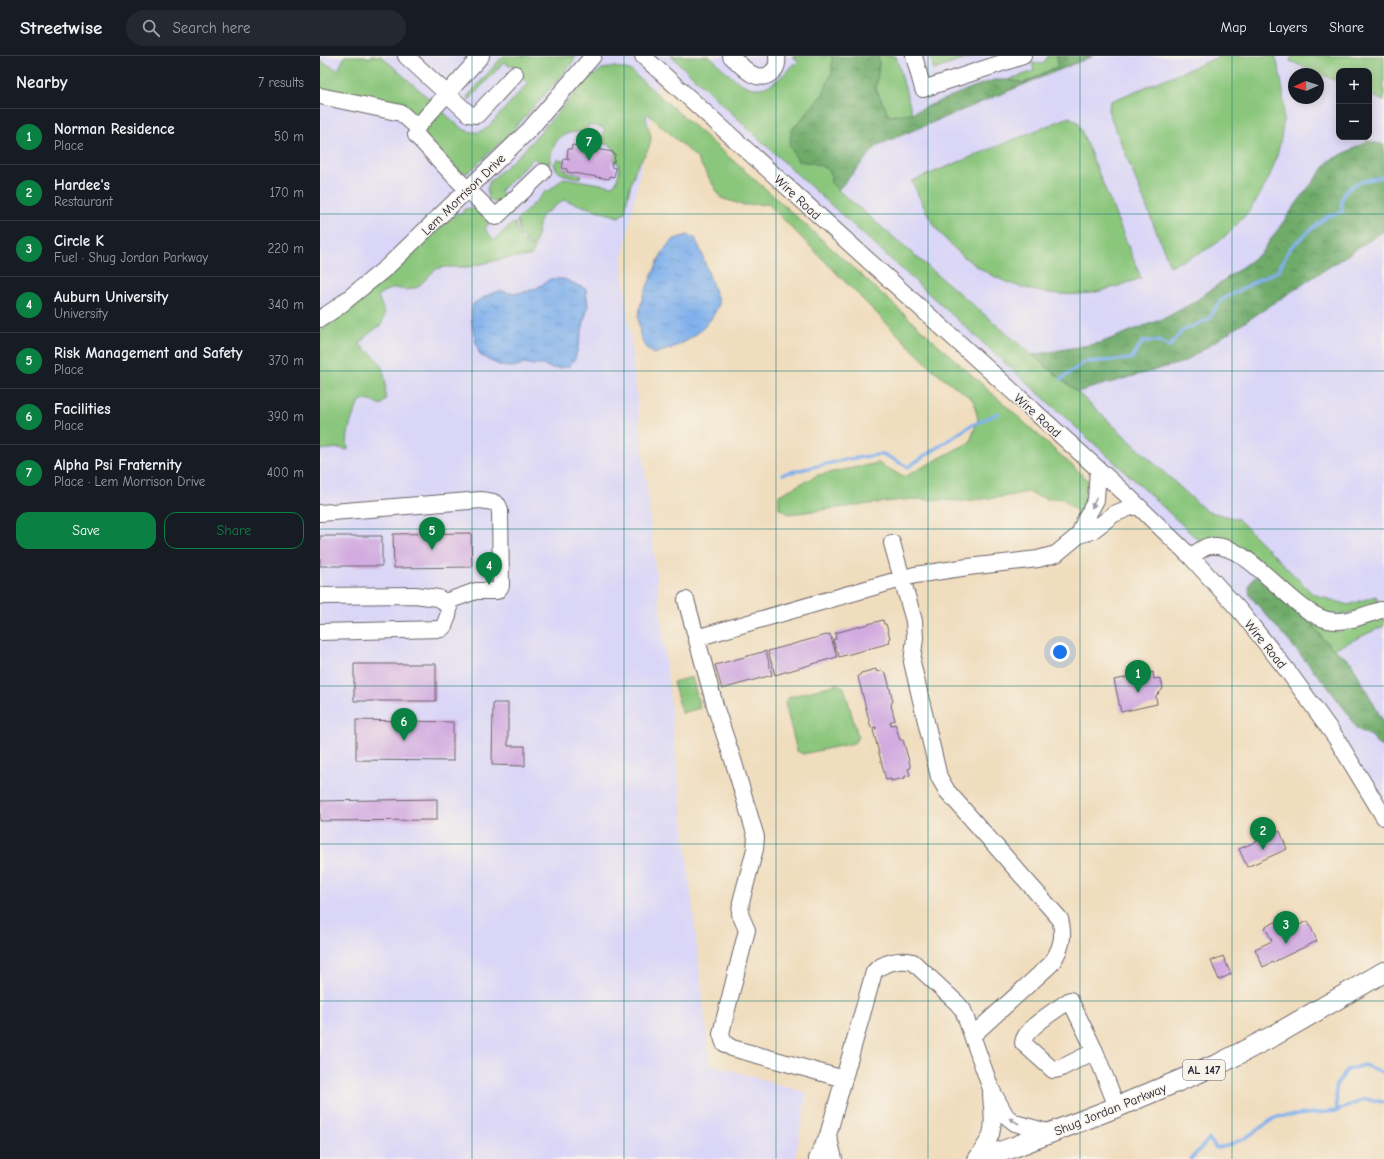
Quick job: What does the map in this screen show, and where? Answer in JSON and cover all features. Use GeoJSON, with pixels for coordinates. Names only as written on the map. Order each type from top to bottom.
{"type":"FeatureCollection","features":[{"type":"Feature","properties":{"kind":"main road"},"geometry":{"type":"LineString","coordinates":[[1380,976],[1384,960]]}},
{"type":"Feature","properties":{"kind":"main road","name":"Shug Jordan Parkway"},"geometry":{"type":"LineString","coordinates":[[980,1159],[1117,1107],[1193,1076],[1275,1035],[1324,1005],[1380,976]]}},
{"type":"Feature","properties":{"kind":"street"},"geometry":{"type":"LineString","coordinates":[[406,56],[469,114],[477,115],[514,74]]}},
{"type":"Feature","properties":{"kind":"street"},"geometry":{"type":"LineString","coordinates":[[481,56],[417,127],[416,136],[496,217],[543,172]]}},
{"type":"Feature","properties":{"kind":"street","name":"Lem Morrison Drive"},"geometry":{"type":"LineString","coordinates":[[320,319],[338,307],[387,267],[468,189],[529,130],[593,56]]}},
{"type":"Feature","properties":{"kind":"street","name":"Wire Road"},"geometry":{"type":"LineString","coordinates":[[643,56],[1098,469],[1190,557],[1241,612],[1290,674],[1336,738],[1384,817]]}},
{"type":"Feature","properties":{"kind":"street"},"geometry":{"type":"LineString","coordinates":[[731,56],[751,75],[764,77],[775,69],[778,63],[777,56]]}},
{"type":"Feature","properties":{"kind":"street"},"geometry":{"type":"LineString","coordinates":[[914,56],[923,89],[1023,56]]}},
{"type":"Feature","properties":{"kind":"street"},"geometry":{"type":"LineString","coordinates":[[320,96],[401,113],[417,127]]}},
{"type":"Feature","properties":{"kind":"street"},"geometry":{"type":"LineString","coordinates":[[696,638],[902,580],[915,575],[1038,559],[1056,554],[1078,535],[1096,500],[1098,469]]}},
{"type":"Feature","properties":{"kind":"street"},"geometry":{"type":"LineString","coordinates":[[320,513],[481,500],[493,502],[498,505],[500,510],[501,586],[497,590],[476,591],[445,602]]}},
{"type":"Feature","properties":{"kind":"street"},"geometry":{"type":"LineString","coordinates":[[1078,535],[1092,531],[1114,514],[1136,504]]}},
{"type":"Feature","properties":{"kind":"street"},"geometry":{"type":"LineString","coordinates":[[892,543],[914,621],[915,638],[912,662],[939,777],[947,790],[1060,919],[1063,930],[1059,952],[1050,964],[973,1035]]}},
{"type":"Feature","properties":{"kind":"street"},"geometry":{"type":"LineString","coordinates":[[1190,557],[1208,546],[1222,548],[1244,557],[1276,585],[1310,611],[1327,620],[1342,622],[1381,610]]}},
{"type":"Feature","properties":{"kind":"street"},"geometry":{"type":"LineString","coordinates":[[320,596],[415,595],[438,598],[445,602],[449,610],[444,626],[441,629],[320,632]]}},
{"type":"Feature","properties":{"kind":"street"},"geometry":{"type":"LineString","coordinates":[[686,600],[716,709],[756,837],[755,849],[740,914],[747,930],[721,1034],[724,1043],[732,1048],[844,1079]]}},
{"type":"Feature","properties":{"kind":"street"},"geometry":{"type":"LineString","coordinates":[[817,1159],[828,1136],[874,972],[880,965],[904,960],[913,962],[963,1010],[973,1035],[990,1089],[1006,1116],[1015,1123],[1050,1133]]}},
{"type":"Feature","properties":{"kind":"street"},"geometry":{"type":"LineString","coordinates":[[1095,1051],[1053,1070],[1023,1043],[1023,1038],[1029,1030],[1070,1000],[1095,1051],[1117,1107]]}},
{"type":"Feature","properties":{"kind":"street"},"geometry":{"type":"LineString","coordinates":[[976,1159],[987,1142],[991,1132],[992,1123],[990,1089]]}},
{"type":"Feature","properties":{"kind":"street"},"geometry":{"type":"LineString","coordinates":[[828,1136],[834,1159]]}},
{"type":"Feature","properties":{"kind":"shaded area"},"geometry":{"type":"Polygon","coordinates":[[[320,56],[1384,56],[1384,817],[1241,612],[660,71],[622,262],[710,1064],[807,1093],[795,1159],[320,1159],[320,56]]]}},
{"type":"Feature","properties":{"kind":"green space"},"geometry":{"type":"Polygon","coordinates":[[[345,56],[365,56],[370,58],[371,56],[381,56],[433,102],[418,116],[320,90],[320,61],[338,70],[345,56]]]}},
{"type":"Feature","properties":{"kind":"green space"},"geometry":{"type":"Polygon","coordinates":[[[503,56],[576,56],[563,75],[529,113],[500,142],[470,171],[467,173],[460,172],[425,136],[423,130],[440,109],[456,124],[467,131],[474,132],[487,128],[528,83],[522,78],[523,75],[513,65],[509,66],[504,62],[469,100],[467,97],[503,56]]]}},
{"type":"Feature","properties":{"kind":"green space"},"geometry":{"type":"Polygon","coordinates":[[[671,56],[710,56],[738,82],[755,88],[764,87],[781,77],[793,64],[796,64],[798,61],[792,56],[832,56],[832,72],[823,94],[792,130],[798,161],[816,164],[828,170],[831,173],[831,183],[838,190],[1077,392],[1206,511],[1238,519],[1313,594],[1348,605],[1376,596],[1379,605],[1342,615],[1324,613],[1204,540],[1197,539],[1143,488],[788,166],[671,56]]]}},
{"type":"Feature","properties":{"kind":"green space"},"geometry":{"type":"Polygon","coordinates":[[[832,56],[878,56],[879,63],[876,89],[889,116],[912,113],[973,87],[994,80],[1008,80],[1024,83],[1058,66],[1057,56],[1093,56],[878,145],[838,190],[831,183],[831,173],[828,170],[816,164],[798,161],[789,145],[792,130],[823,94],[832,72],[832,56]]]}},
{"type":"Feature","properties":{"kind":"green space"},"geometry":{"type":"Polygon","coordinates":[[[878,56],[896,56],[912,113],[889,116],[876,89],[879,63],[878,56]]]}},
{"type":"Feature","properties":{"kind":"green space"},"geometry":{"type":"Polygon","coordinates":[[[939,56],[974,56],[934,70],[931,59],[939,56]]]}},
{"type":"Feature","properties":{"kind":"green space"},"geometry":{"type":"Polygon","coordinates":[[[1048,56],[1057,56],[1058,66],[1024,83],[1008,80],[1034,71],[1032,63],[1043,64],[1048,56]]]}},
{"type":"Feature","properties":{"kind":"green space"},"geometry":{"type":"Polygon","coordinates":[[[1221,56],[1275,56],[1281,79],[1284,103],[1283,127],[1278,150],[1271,173],[1247,214],[1212,247],[1170,266],[1108,110],[1111,101],[1221,56]]]}},
{"type":"Feature","properties":{"kind":"green space"},"geometry":{"type":"Polygon","coordinates":[[[1292,56],[1384,56],[1384,101],[1372,96],[1372,68],[1336,68],[1336,81],[1324,76],[1324,68],[1306,68],[1290,61],[1292,56]]]}},
{"type":"Feature","properties":{"kind":"green space"},"geometry":{"type":"Polygon","coordinates":[[[615,67],[630,70],[779,201],[1088,480],[1091,499],[1082,516],[1062,498],[1047,499],[1027,492],[1002,497],[963,501],[911,499],[789,514],[779,508],[779,495],[818,475],[878,463],[904,477],[970,442],[978,419],[973,400],[931,368],[768,204],[743,205],[721,198],[697,158],[648,114],[646,119],[651,142],[635,171],[625,213],[618,217],[564,200],[541,216],[533,253],[531,256],[507,258],[468,267],[445,267],[436,269],[418,287],[407,290],[394,288],[383,292],[378,296],[385,314],[382,324],[366,336],[360,344],[373,355],[382,367],[385,377],[386,400],[381,405],[371,401],[361,400],[350,424],[347,444],[348,450],[339,448],[320,450],[320,331],[354,306],[457,213],[463,214],[463,210],[467,208],[476,209],[483,213],[488,221],[488,225],[485,229],[494,240],[515,223],[522,241],[532,247],[520,235],[517,220],[547,190],[549,191],[563,178],[613,186],[618,178],[619,171],[618,163],[614,162],[615,149],[602,143],[604,128],[588,125],[587,132],[566,134],[558,139],[552,151],[548,168],[544,162],[541,164],[534,158],[500,191],[505,197],[501,202],[494,202],[489,199],[487,189],[490,181],[524,150],[586,81],[602,69],[615,67]]]}},
{"type":"Feature","properties":{"kind":"green space"},"geometry":{"type":"Polygon","coordinates":[[[1069,117],[1078,122],[1141,278],[1116,287],[1091,293],[1051,293],[1032,290],[1013,284],[977,267],[961,255],[941,234],[927,212],[912,181],[1069,117]]]}},
{"type":"Feature","properties":{"kind":"green space"},"geometry":{"type":"Polygon","coordinates":[[[1368,141],[1384,145],[1384,231],[1184,362],[1077,392],[1032,355],[1100,343],[1167,317],[1194,302],[1261,253],[1329,161],[1368,141]]]}},
{"type":"Feature","properties":{"kind":"green space"},"geometry":{"type":"Polygon","coordinates":[[[557,159],[564,160],[563,168],[567,169],[567,172],[581,174],[580,178],[564,175],[558,171],[554,164],[557,159]]]}},
{"type":"Feature","properties":{"kind":"green space"},"geometry":{"type":"Polygon","coordinates":[[[1258,575],[1291,607],[1313,624],[1322,638],[1351,662],[1384,723],[1384,748],[1377,744],[1373,737],[1357,729],[1346,711],[1327,686],[1250,596],[1250,584],[1258,575]]]}},
{"type":"Feature","properties":{"kind":"green space"},"geometry":{"type":"Polygon","coordinates":[[[1382,614],[1384,617],[1384,626],[1334,649],[1322,638],[1313,624],[1334,632],[1341,631],[1382,614]]]}},
{"type":"Feature","properties":{"kind":"green space"},"geometry":{"type":"Polygon","coordinates":[[[692,677],[700,708],[682,713],[673,682],[692,677]]]}},
{"type":"Feature","properties":{"kind":"green space"},"geometry":{"type":"Polygon","coordinates":[[[837,684],[844,687],[858,737],[854,743],[803,754],[797,751],[785,703],[789,697],[837,684]]]}},
{"type":"Feature","properties":{"kind":"water"},"geometry":{"type":"Polygon","coordinates":[[[688,235],[695,238],[701,251],[719,304],[708,323],[693,337],[674,347],[653,354],[645,347],[640,335],[638,316],[643,296],[660,257],[667,246],[674,239],[688,235]]]}},
{"type":"Feature","properties":{"kind":"water"},"geometry":{"type":"Polygon","coordinates":[[[550,279],[564,279],[586,289],[588,306],[575,359],[569,366],[551,368],[544,365],[525,363],[519,366],[507,367],[497,364],[480,355],[472,323],[473,304],[498,291],[521,293],[532,290],[541,286],[550,279]]]}},
{"type":"Feature","properties":{"kind":"building"},"geometry":{"type":"Polygon","coordinates":[[[572,145],[613,152],[613,154],[615,154],[614,162],[612,162],[611,167],[616,168],[614,177],[610,176],[609,179],[567,172],[567,169],[562,168],[564,159],[569,160],[569,158],[567,158],[568,149],[571,149],[572,145]]]}},
{"type":"Feature","properties":{"kind":"building"},"geometry":{"type":"Polygon","coordinates":[[[471,533],[472,567],[394,568],[393,534],[471,533]]]}},
{"type":"Feature","properties":{"kind":"building"},"geometry":{"type":"Polygon","coordinates":[[[320,536],[382,536],[382,566],[320,566],[320,536]]]}},
{"type":"Feature","properties":{"kind":"building"},"geometry":{"type":"Polygon","coordinates":[[[883,620],[884,624],[886,624],[890,643],[839,657],[833,639],[836,639],[835,633],[883,620]]]}},
{"type":"Feature","properties":{"kind":"building"},"geometry":{"type":"Polygon","coordinates":[[[830,634],[837,657],[775,675],[768,651],[830,634]]]}},
{"type":"Feature","properties":{"kind":"building"},"geometry":{"type":"Polygon","coordinates":[[[766,651],[772,675],[722,689],[715,665],[766,651]]]}},
{"type":"Feature","properties":{"kind":"building"},"geometry":{"type":"Polygon","coordinates":[[[354,664],[436,664],[436,701],[354,701],[354,664]]]}},
{"type":"Feature","properties":{"kind":"building"},"geometry":{"type":"Polygon","coordinates":[[[876,669],[877,672],[881,671],[886,673],[893,701],[891,705],[895,720],[890,722],[891,725],[895,724],[900,740],[903,740],[911,768],[908,769],[910,775],[905,776],[905,778],[891,781],[891,779],[886,780],[873,730],[876,729],[876,727],[871,728],[858,677],[861,673],[876,669]]]}},
{"type":"Feature","properties":{"kind":"building"},"geometry":{"type":"Polygon","coordinates":[[[1153,672],[1154,679],[1159,678],[1163,689],[1156,696],[1157,704],[1121,712],[1114,680],[1153,672]]]}},
{"type":"Feature","properties":{"kind":"building"},"geometry":{"type":"Polygon","coordinates":[[[493,703],[508,703],[508,746],[525,746],[525,766],[492,765],[493,703]]]}},
{"type":"Feature","properties":{"kind":"building"},"geometry":{"type":"Polygon","coordinates":[[[356,720],[453,722],[453,761],[356,760],[356,720]]]}},
{"type":"Feature","properties":{"kind":"building"},"geometry":{"type":"Polygon","coordinates":[[[437,799],[437,820],[320,821],[320,801],[437,799]]]}},
{"type":"Feature","properties":{"kind":"building"},"geometry":{"type":"Polygon","coordinates":[[[1280,831],[1287,849],[1247,867],[1239,849],[1280,831]]]}},
{"type":"Feature","properties":{"kind":"building"},"geometry":{"type":"Polygon","coordinates":[[[1286,917],[1291,929],[1308,921],[1317,941],[1263,967],[1255,949],[1272,941],[1265,927],[1286,917]]]}},
{"type":"Feature","properties":{"kind":"building"},"geometry":{"type":"Polygon","coordinates":[[[1223,956],[1231,974],[1219,980],[1211,961],[1223,956]]]}},
{"type":"Feature","properties":{"kind":"waterway"},"geometry":{"type":"LineString","coordinates":[[1061,379],[1085,362],[1131,359],[1143,341],[1159,341],[1169,347],[1182,331],[1209,319],[1220,301],[1278,271],[1290,248],[1328,216],[1342,212],[1342,199],[1348,189],[1359,183],[1384,177]]}},
{"type":"Feature","properties":{"kind":"waterway"},"geometry":{"type":"LineString","coordinates":[[783,474],[843,460],[883,454],[908,467],[970,426],[999,413]]}},
{"type":"Feature","properties":{"kind":"waterway"},"geometry":{"type":"LineString","coordinates":[[1337,1111],[1336,1085],[1347,1070],[1364,1065],[1384,1073]]}},
{"type":"Feature","properties":{"kind":"waterway"},"geometry":{"type":"LineString","coordinates":[[1191,1159],[1209,1139],[1216,1148],[1227,1146],[1247,1137],[1276,1117],[1337,1111],[1365,1099],[1384,1102]]}},
{"type":"Feature","properties":{"kind":"place","name":"Alpha Psi Fraternity"},"geometry":{"type":"Point","coordinates":[589,161]}},
{"type":"Feature","properties":{"kind":"place","name":"Risk Management and Safety"},"geometry":{"type":"Point","coordinates":[432,550]}},
{"type":"Feature","properties":{"kind":"place","name":"Auburn University"},"geometry":{"type":"Point","coordinates":[489,585]}},
{"type":"Feature","properties":{"kind":"place","name":"Norman Residence"},"geometry":{"type":"Point","coordinates":[1138,693]}},
{"type":"Feature","properties":{"kind":"place","name":"Facilities"},"geometry":{"type":"Point","coordinates":[404,741]}},
{"type":"Feature","properties":{"kind":"place","name":"Hardee's"},"geometry":{"type":"Point","coordinates":[1263,850]}},
{"type":"Feature","properties":{"kind":"place","name":"Circle K"},"geometry":{"type":"Point","coordinates":[1286,944]}}]}
